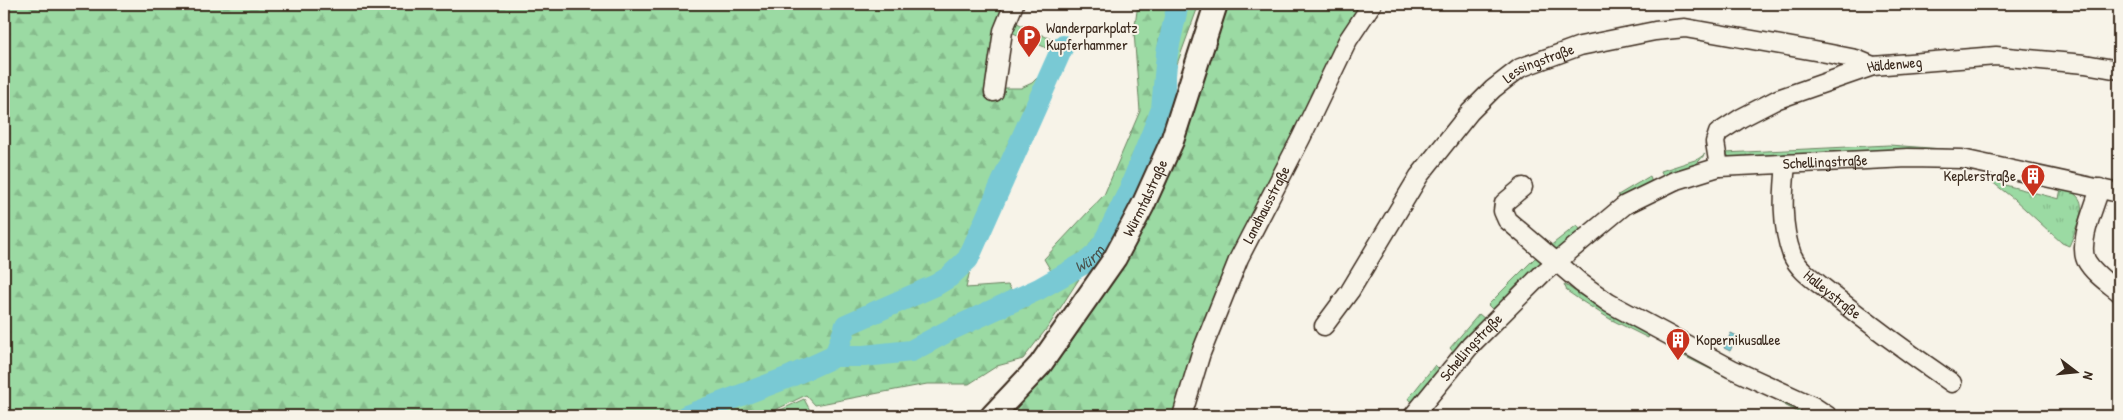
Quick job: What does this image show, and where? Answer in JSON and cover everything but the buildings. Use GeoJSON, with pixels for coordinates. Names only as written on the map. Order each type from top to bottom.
{"type":"FeatureCollection","features":[{"type":"Feature","properties":{"kind":"main road","name":"Würmtalstraße"},"geometry":{"type":"LineString","coordinates":[[992,416],[1040,365],[1115,258],[1143,204],[1172,141],[1216,4]]}},
{"type":"Feature","properties":{"kind":"street"},"geometry":{"type":"LineString","coordinates":[[994,92],[1003,31],[1014,4]]}},
{"type":"Feature","properties":{"kind":"street","name":"Landhausstraße"},"geometry":{"type":"LineString","coordinates":[[1182,416],[1201,353],[1238,258],[1301,138],[1348,40],[1372,4]]}},
{"type":"Feature","properties":{"kind":"street","name":"Lessingstraße"},"geometry":{"type":"LineString","coordinates":[[1324,326],[1350,292],[1419,176],[1470,112],[1493,89],[1520,68],[1580,46],[1655,31],[1685,28],[1826,53],[1873,66]]}},
{"type":"Feature","properties":{"kind":"street","name":"Häldenweg"},"geometry":{"type":"LineString","coordinates":[[1719,167],[1715,142],[1718,133],[1741,118],[1778,99],[1836,77],[1873,66],[1996,56],[2086,64],[2119,70]]}},
{"type":"Feature","properties":{"kind":"street","name":"Schellingstraße"},"geometry":{"type":"LineString","coordinates":[[1413,416],[1471,344],[1556,262],[1625,205],[1674,181],[1719,167],[1899,158],[1962,159],[2119,193]]}},
{"type":"Feature","properties":{"kind":"street","name":"Halleystraße"},"geometry":{"type":"LineString","coordinates":[[1786,164],[1782,199],[1787,236],[1792,256],[1804,272],[1870,325],[1952,383]]}},
{"type":"Feature","properties":{"kind":"street"},"geometry":{"type":"LineString","coordinates":[[1523,187],[1504,203],[1503,211],[1507,220],[1556,262],[1609,303],[1677,341],[1813,406],[1828,416]]}},
{"type":"Feature","properties":{"kind":"street"},"geometry":{"type":"LineString","coordinates":[[2100,188],[2086,234],[2085,258],[2096,272],[2119,292]]}},
{"type":"Feature","properties":{"kind":"green space"},"geometry":{"type":"Polygon","coordinates":[[[4,4],[1013,4],[991,88],[1021,88],[1032,83],[1049,66],[1051,50],[1011,32],[1015,22],[1067,47],[1067,58],[972,261],[966,288],[1008,285],[1020,302],[1072,277],[1079,279],[1048,327],[1023,359],[997,366],[969,384],[927,384],[815,405],[806,395],[763,416],[4,416],[4,4]]]}},
{"type":"Feature","properties":{"kind":"green space"},"geometry":{"type":"Polygon","coordinates":[[[1138,4],[1171,4],[1159,39],[1155,79],[1159,105],[1138,159],[1105,231],[1088,254],[1054,276],[1044,259],[1104,195],[1140,111],[1134,32],[1138,4]]]}},
{"type":"Feature","properties":{"kind":"green space"},"geometry":{"type":"Polygon","coordinates":[[[1180,4],[1199,4],[1169,86],[1167,86],[1170,42],[1180,4]]]}},
{"type":"Feature","properties":{"kind":"green space"},"geometry":{"type":"Polygon","coordinates":[[[1224,4],[1365,4],[1197,351],[1173,416],[1005,416],[1068,348],[1166,185],[1224,4]]]}},
{"type":"Feature","properties":{"kind":"green space"},"geometry":{"type":"Polygon","coordinates":[[[1889,145],[1971,151],[1971,153],[1732,159],[1725,153],[1889,145]]]}},
{"type":"Feature","properties":{"kind":"green space"},"geometry":{"type":"Polygon","coordinates":[[[1705,154],[1694,167],[1664,179],[1661,171],[1698,159],[1705,154]]]}},
{"type":"Feature","properties":{"kind":"green space"},"geometry":{"type":"Polygon","coordinates":[[[1987,173],[2007,175],[2005,185],[2059,199],[2061,188],[2075,194],[2081,203],[2081,214],[2069,246],[2062,243],[2014,199],[1987,178],[1987,173]]]}},
{"type":"Feature","properties":{"kind":"green space"},"geometry":{"type":"Polygon","coordinates":[[[1650,176],[1652,184],[1622,201],[1618,195],[1650,176]]]}},
{"type":"Feature","properties":{"kind":"green space"},"geometry":{"type":"Polygon","coordinates":[[[1577,225],[1581,231],[1551,255],[1545,250],[1577,225]]]}},
{"type":"Feature","properties":{"kind":"green space"},"geometry":{"type":"Polygon","coordinates":[[[1540,253],[1546,259],[1516,285],[1493,310],[1488,305],[1540,253]]]}},
{"type":"Feature","properties":{"kind":"green space"},"geometry":{"type":"Polygon","coordinates":[[[1564,284],[1600,308],[1650,332],[1648,338],[1610,319],[1580,300],[1567,291],[1564,284]]]}},
{"type":"Feature","properties":{"kind":"green space"},"geometry":{"type":"Polygon","coordinates":[[[1479,314],[1485,319],[1455,354],[1450,348],[1479,314]]]}},
{"type":"Feature","properties":{"kind":"green space"},"geometry":{"type":"Polygon","coordinates":[[[1673,344],[1726,371],[1726,377],[1670,349],[1673,344]]]}},
{"type":"Feature","properties":{"kind":"green space"},"geometry":{"type":"Polygon","coordinates":[[[1435,365],[1440,370],[1413,402],[1408,399],[1435,365]]]}},
{"type":"Feature","properties":{"kind":"green space"},"geometry":{"type":"Polygon","coordinates":[[[1779,396],[1817,416],[1805,416],[1777,401],[1779,396]]]}},
{"type":"Feature","properties":{"kind":"green space"},"geometry":{"type":"Polygon","coordinates":[[[804,399],[813,416],[768,416],[804,399]]]}},
{"type":"Feature","properties":{"kind":"water"},"geometry":{"type":"Polygon","coordinates":[[[1731,333],[1737,336],[1730,351],[1724,348],[1731,333]]]}},
{"type":"Feature","properties":{"kind":"waterway","name":"Würm"},"geometry":{"type":"LineString","coordinates":[[686,416],[789,377],[835,356],[864,356],[911,351],[950,330],[1039,289],[1088,261],[1096,254],[1104,242],[1129,191],[1162,109],[1167,53],[1178,4]]}},
{"type":"Feature","properties":{"kind":"waterway","name":"Würm"},"geometry":{"type":"LineString","coordinates":[[835,356],[846,325],[936,285],[949,277],[968,259],[1063,46]]}},
{"type":"Feature","properties":{"kind":"place","name":"Wanderparkplatz Kupferhammer"},"geometry":{"type":"Point","coordinates":[1029,58]}},
{"type":"Feature","properties":{"kind":"place","name":"Keplerstraße"},"geometry":{"type":"Point","coordinates":[2033,197]}},
{"type":"Feature","properties":{"kind":"place","name":"Kopernikusallee"},"geometry":{"type":"Point","coordinates":[1678,361]}}]}
